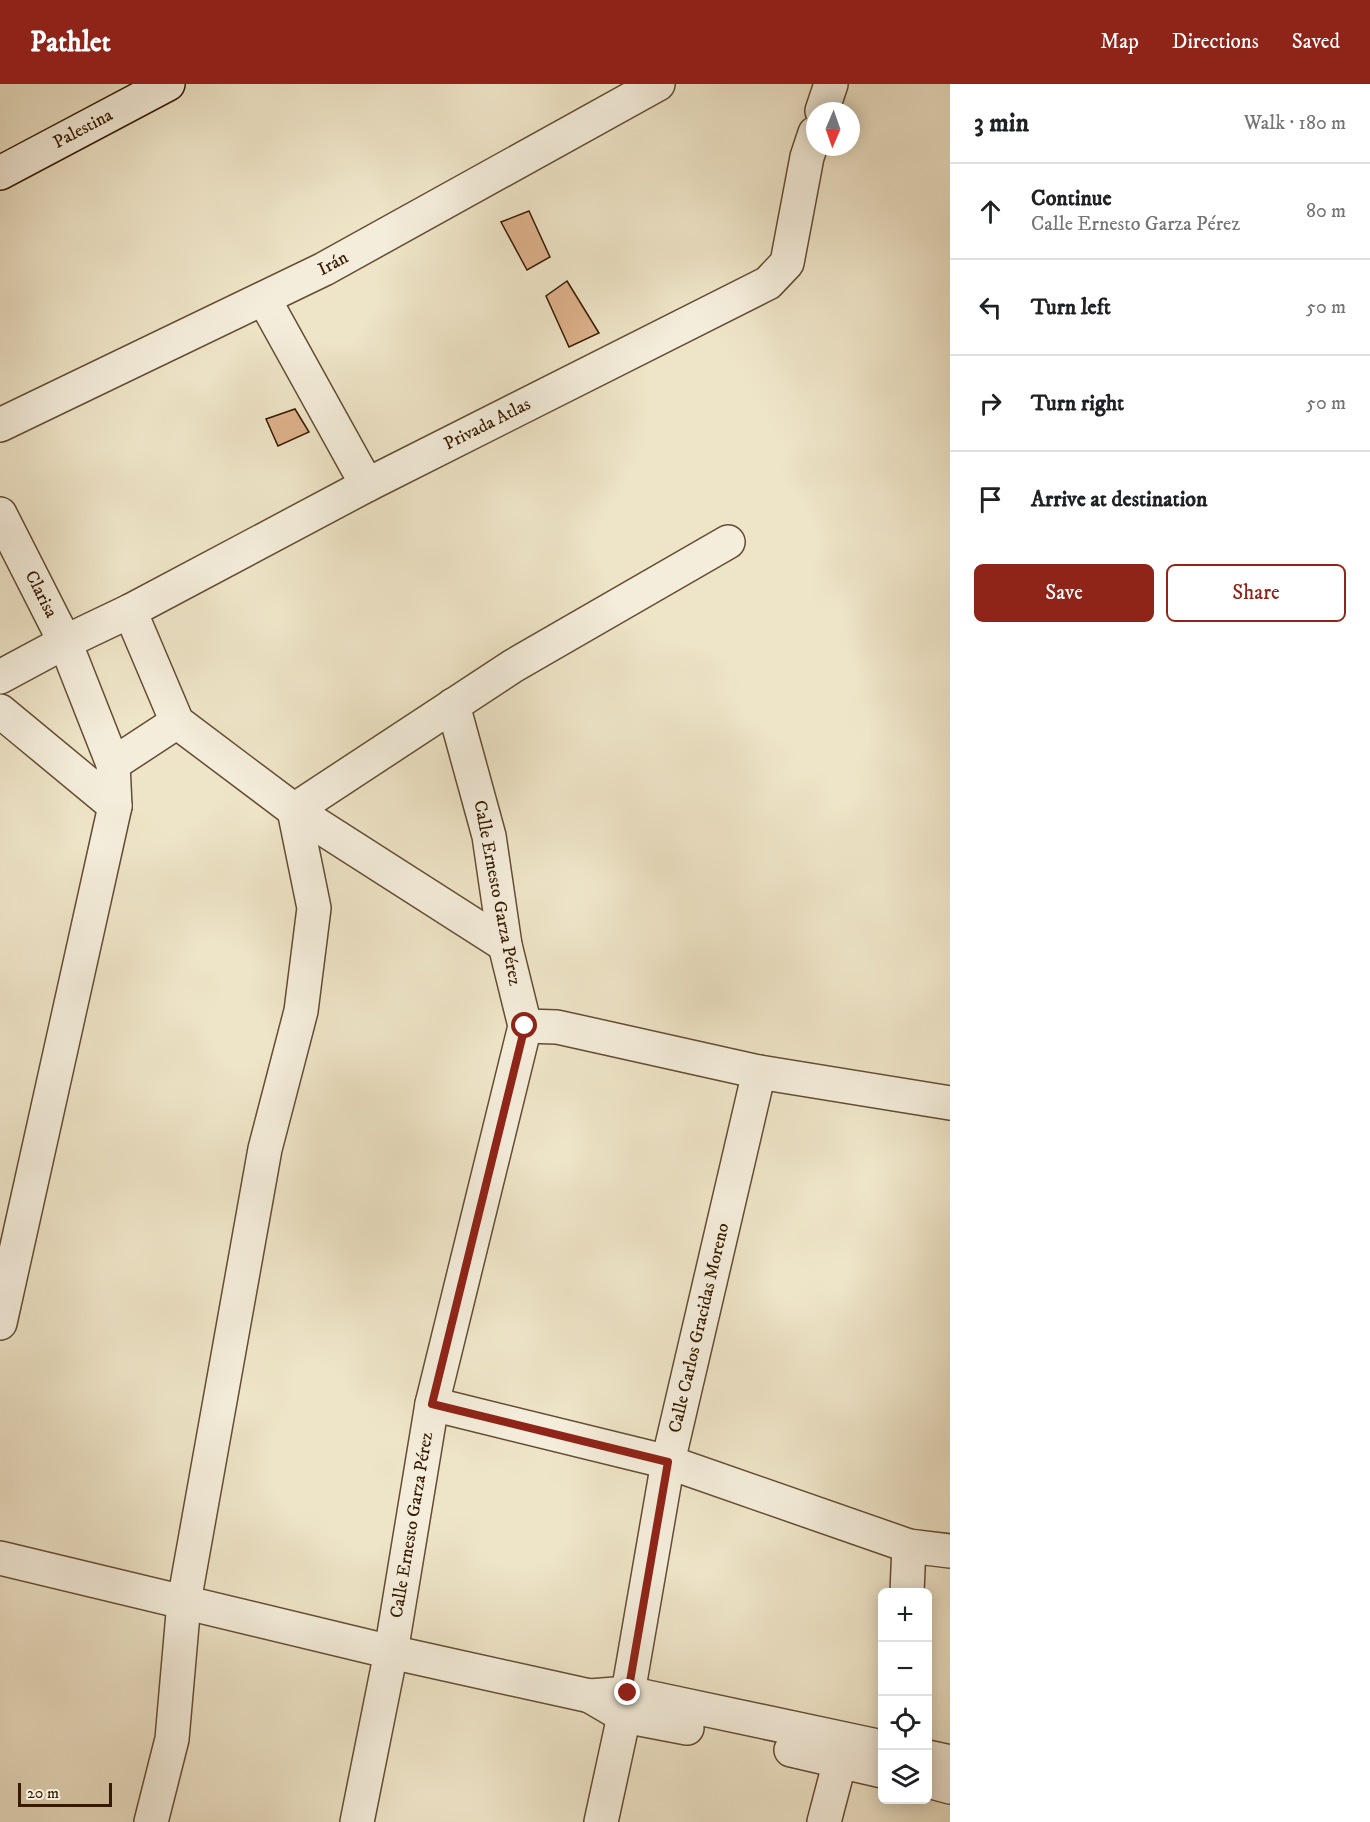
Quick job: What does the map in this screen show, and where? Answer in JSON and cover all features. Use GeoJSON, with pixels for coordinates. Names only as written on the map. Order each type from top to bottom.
{"type":"FeatureCollection","features":[{"type":"Feature","properties":{"kind":"street","name":"Palestina"},"geometry":{"type":"LineString","coordinates":[[0,173],[168,84]]}},
{"type":"Feature","properties":{"kind":"street","name":"Irán"},"geometry":{"type":"LineString","coordinates":[[0,425],[324,269],[658,84]]}},
{"type":"Feature","properties":{"kind":"street"},"geometry":{"type":"LineString","coordinates":[[825,102],[831,84]]}},
{"type":"Feature","properties":{"kind":"street","name":"Privada Atlas"},"geometry":{"type":"LineString","coordinates":[[0,677],[367,485],[768,283],[788,263],[807,156]]}},
{"type":"Feature","properties":{"kind":"street"},"geometry":{"type":"LineString","coordinates":[[264,298],[367,485]]}},
{"type":"Feature","properties":{"kind":"street","name":"Clarisa"},"geometry":{"type":"LineString","coordinates":[[0,514],[65,642],[113,764],[115,806],[0,1323]]}},
{"type":"Feature","properties":{"kind":"street"},"geometry":{"type":"LineString","coordinates":[[294,810],[513,666],[729,542]]}},
{"type":"Feature","properties":{"kind":"street"},"geometry":{"type":"LineString","coordinates":[[130,611],[177,722],[294,810],[505,945]]}},
{"type":"Feature","properties":{"kind":"street","name":"Calle Ernesto Garza Pérez"},"geometry":{"type":"LineString","coordinates":[[357,1822],[391,1652],[432,1404],[525,1026],[505,945],[489,836],[453,705]]}},
{"type":"Feature","properties":{"kind":"street"},"geometry":{"type":"LineString","coordinates":[[0,711],[115,806]]}},
{"type":"Feature","properties":{"kind":"street"},"geometry":{"type":"LineString","coordinates":[[113,764],[177,722]]}},
{"type":"Feature","properties":{"kind":"street"},"geometry":{"type":"LineString","coordinates":[[151,1822],[172,1739],[184,1602],[265,1149],[301,1011],[314,908],[294,810]]}},
{"type":"Feature","properties":{"kind":"street"},"geometry":{"type":"LineString","coordinates":[[525,1026],[558,1027],[759,1072],[950,1102]]}},
{"type":"Feature","properties":{"kind":"street","name":"Calle Carlos Gracidas Moreno"},"geometry":{"type":"LineString","coordinates":[[601,1822],[626,1705],[668,1462],[759,1072]]}},
{"type":"Feature","properties":{"kind":"street"},"geometry":{"type":"LineString","coordinates":[[432,1404],[668,1462],[909,1546],[950,1551]]}},
{"type":"Feature","properties":{"kind":"street"},"geometry":{"type":"LineString","coordinates":[[907,1588],[909,1546]]}},
{"type":"Feature","properties":{"kind":"street"},"geometry":{"type":"LineString","coordinates":[[0,1558],[391,1652],[626,1705],[728,1725],[878,1746]]}},
{"type":"Feature","properties":{"kind":"street"},"geometry":{"type":"LineString","coordinates":[[728,1725],[840,1761],[878,1770]]}},
{"type":"Feature","properties":{"kind":"street"},"geometry":{"type":"LineString","coordinates":[[932,1758],[950,1762]]}},
{"type":"Feature","properties":{"kind":"street"},"geometry":{"type":"LineString","coordinates":[[824,1822],[840,1761]]}},
{"type":"Feature","properties":{"kind":"street"},"geometry":{"type":"LineString","coordinates":[[932,1782],[950,1787]]}},
{"type":"Feature","properties":{"kind":"building"},"geometry":{"type":"Polygon","coordinates":[[[529,211],[550,257],[527,270],[501,222],[529,211]]]}},
{"type":"Feature","properties":{"kind":"building"},"geometry":{"type":"Polygon","coordinates":[[[567,281],[599,333],[569,347],[546,296],[567,281]]]}},
{"type":"Feature","properties":{"kind":"building"},"geometry":{"type":"Polygon","coordinates":[[[295,409],[309,432],[278,446],[266,419],[295,409]]]}},
{"type":"Feature","properties":{"kind":"route"},"geometry":{"type":"LineString","coordinates":[[525,1026],[432,1404],[668,1462],[628,1693]]}}]}
